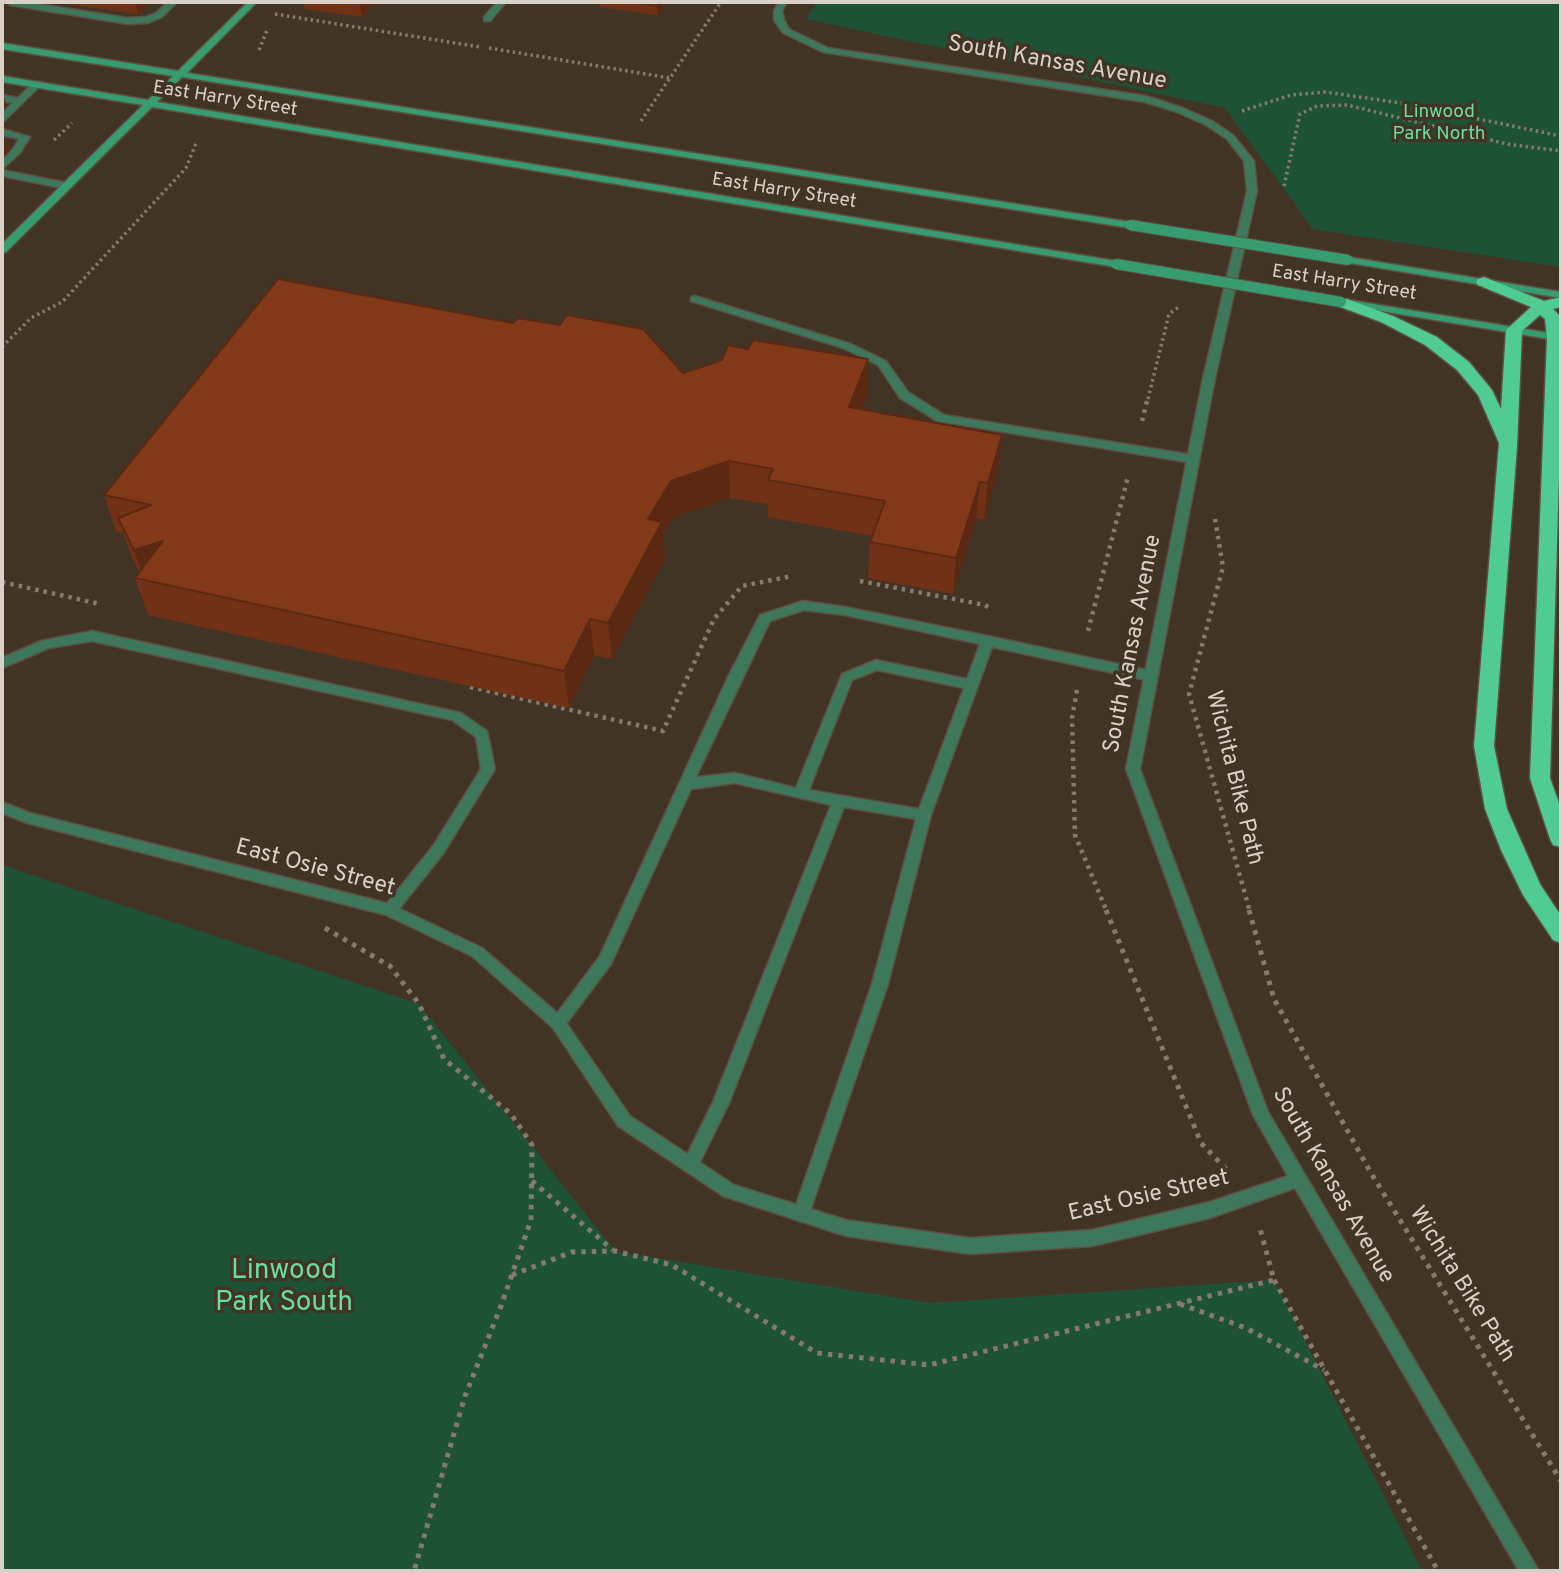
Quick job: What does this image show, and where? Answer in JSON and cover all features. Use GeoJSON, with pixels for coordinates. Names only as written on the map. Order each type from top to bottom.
{"type":"FeatureCollection","features":[{"type":"Feature","properties":{"kind":"highway"},"geometry":{"type":"LineString","coordinates":[[1484,282],[1542,308],[1553,317],[1558,338],[1550,472],[1540,778],[1561,839]]}},
{"type":"Feature","properties":{"kind":"highway"},"geometry":{"type":"LineString","coordinates":[[1341,302],[1387,319],[1431,341],[1462,366],[1486,394],[1508,447]]}},
{"type":"Feature","properties":{"kind":"highway"},"geometry":{"type":"LineString","coordinates":[[1561,302],[1531,313],[1514,330],[1508,447],[1485,746],[1496,809],[1512,850],[1531,889],[1561,934]]}},
{"type":"Feature","properties":{"kind":"highway"},"geometry":{"type":"LineString","coordinates":[[1550,472],[1561,454]]}},
{"type":"Feature","properties":{"kind":"main road"},"geometry":{"type":"LineString","coordinates":[[2,250],[253,2]]}},
{"type":"Feature","properties":{"kind":"main road","name":"East Harry Street"},"geometry":{"type":"LineString","coordinates":[[2,46],[1561,295]]}},
{"type":"Feature","properties":{"kind":"main road","name":"East Harry Street"},"geometry":{"type":"LineString","coordinates":[[2,79],[148,106],[1558,338]]}},
{"type":"Feature","properties":{"kind":"street"},"geometry":{"type":"LineString","coordinates":[[10,2],[128,21],[147,20],[159,15],[173,2]]}},
{"type":"Feature","properties":{"kind":"street"},"geometry":{"type":"LineString","coordinates":[[487,19],[502,2]]}},
{"type":"Feature","properties":{"kind":"street","name":"South Kansas Avenue"},"geometry":{"type":"LineString","coordinates":[[783,2],[778,10],[779,20],[786,31],[826,50],[1146,99],[1209,123],[1230,137],[1249,161],[1252,191],[1193,459],[1133,769],[1261,1115],[1530,1571]]}},
{"type":"Feature","properties":{"kind":"street"},"geometry":{"type":"LineString","coordinates":[[2,118],[36,85]]}},
{"type":"Feature","properties":{"kind":"street"},"geometry":{"type":"LineString","coordinates":[[2,98],[20,101]]}},
{"type":"Feature","properties":{"kind":"street"},"geometry":{"type":"LineString","coordinates":[[2,132],[26,137],[2,166]]}},
{"type":"Feature","properties":{"kind":"street"},"geometry":{"type":"LineString","coordinates":[[2,173],[67,186]]}},
{"type":"Feature","properties":{"kind":"street"},"geometry":{"type":"LineString","coordinates":[[695,299],[847,346],[882,363],[904,396],[941,418],[1193,459]]}},
{"type":"Feature","properties":{"kind":"street"},"geometry":{"type":"LineString","coordinates":[[558,1023],[606,960],[765,618],[803,605],[845,611],[1151,676]]}},
{"type":"Feature","properties":{"kind":"street"},"geometry":{"type":"LineString","coordinates":[[2,663],[46,644],[92,636],[456,716],[482,735],[488,769],[438,850],[390,910]]}},
{"type":"Feature","properties":{"kind":"street"},"geometry":{"type":"LineString","coordinates":[[801,1214],[880,984],[924,815],[988,641]]}},
{"type":"Feature","properties":{"kind":"street"},"geometry":{"type":"LineString","coordinates":[[800,794],[847,677],[876,665],[972,685]]}},
{"type":"Feature","properties":{"kind":"street"},"geometry":{"type":"LineString","coordinates":[[686,784],[735,778],[800,794],[924,815]]}},
{"type":"Feature","properties":{"kind":"street"},"geometry":{"type":"LineString","coordinates":[[690,1165],[721,1103],[840,800]]}},
{"type":"Feature","properties":{"kind":"street","name":"East Osie Street"},"geometry":{"type":"LineString","coordinates":[[2,807],[27,818],[390,910],[477,952],[558,1023],[624,1121],[729,1191],[846,1228],[970,1246],[1092,1238],[1210,1210],[1299,1179]]}},
{"type":"Feature","properties":{"kind":"path"},"geometry":{"type":"LineString","coordinates":[[640,122],[721,2]]}},
{"type":"Feature","properties":{"kind":"path"},"geometry":{"type":"LineString","coordinates":[[274,14],[670,78]]}},
{"type":"Feature","properties":{"kind":"path"},"geometry":{"type":"LineString","coordinates":[[1231,114],[1291,95],[1325,92],[1401,103],[1561,136]]}},
{"type":"Feature","properties":{"kind":"path"},"geometry":{"type":"LineString","coordinates":[[1282,195],[1300,114],[1317,106],[1347,105],[1507,144],[1561,151]]}},
{"type":"Feature","properties":{"kind":"path"},"geometry":{"type":"LineString","coordinates":[[2,347],[31,318],[62,302],[186,168],[197,140]]}},
{"type":"Feature","properties":{"kind":"path"},"geometry":{"type":"LineString","coordinates":[[1190,299],[1169,314],[1083,662],[1072,718],[1075,835],[1201,1143],[1251,1195],[1274,1280],[1438,1571]]}},
{"type":"Feature","properties":{"kind":"path","name":"Wichita Bike Path"},"geometry":{"type":"LineString","coordinates":[[1215,516],[1223,567],[1189,694],[1275,999],[1371,1173],[1561,1481]]}},
{"type":"Feature","properties":{"kind":"path"},"geometry":{"type":"LineString","coordinates":[[461,685],[663,731],[714,619],[742,586],[782,576],[794,576]]}},
{"type":"Feature","properties":{"kind":"path"},"geometry":{"type":"LineString","coordinates":[[854,580],[985,605],[996,613]]}},
{"type":"Feature","properties":{"kind":"path"},"geometry":{"type":"LineString","coordinates":[[2,582],[110,606]]}},
{"type":"Feature","properties":{"kind":"path"},"geometry":{"type":"LineString","coordinates":[[313,926],[326,929],[390,966],[419,1004],[444,1059],[511,1114],[532,1145],[531,1220],[465,1396],[414,1571]]}},
{"type":"Feature","properties":{"kind":"path"},"geometry":{"type":"LineString","coordinates":[[531,1181],[615,1251]]}},
{"type":"Feature","properties":{"kind":"path"},"geometry":{"type":"LineString","coordinates":[[512,1275],[572,1252],[615,1251],[672,1265],[817,1353],[929,1365],[1274,1280]]}},
{"type":"Feature","properties":{"kind":"path"},"geometry":{"type":"LineString","coordinates":[[1179,1304],[1246,1328],[1325,1370]]}},
{"type":"Feature","properties":{"kind":"green space","name":"Linwood Park North"},"geometry":{"type":"Polygon","coordinates":[[[817,2],[1561,2],[1561,267],[1313,229],[1225,108],[806,19],[817,2]]]}},
{"type":"Feature","properties":{"kind":"green space","name":"Linwood Park South"},"geometry":{"type":"Polygon","coordinates":[[[2,865],[419,1004],[615,1251],[930,1303],[1274,1280],[1422,1571],[2,1571],[2,865]]]}},
{"type":"Feature","properties":{"kind":"building"},"geometry":{"type":"Polygon","coordinates":[[[629,2],[660,2],[657,6],[629,2]]]}},
{"type":"Feature","properties":{"kind":"building"},"geometry":{"type":"Polygon","coordinates":[[[278,279],[513,323],[518,318],[560,325],[567,315],[643,329],[683,373],[722,360],[728,345],[748,349],[753,340],[868,359],[849,407],[1002,435],[988,483],[980,482],[956,558],[870,542],[885,501],[768,480],[773,469],[729,461],[671,481],[648,519],[662,522],[608,623],[590,619],[564,671],[135,578],[163,541],[134,550],[118,518],[151,505],[104,495],[278,279]]]}}]}
